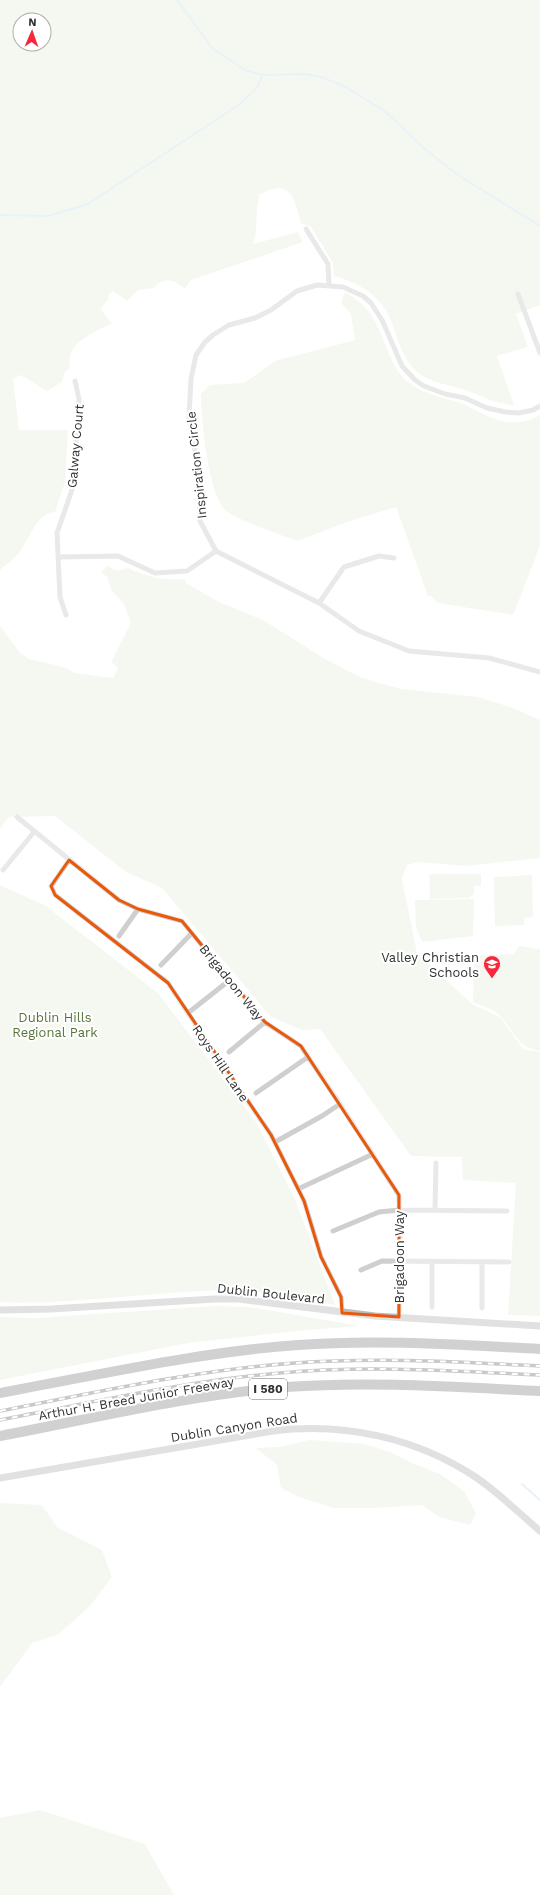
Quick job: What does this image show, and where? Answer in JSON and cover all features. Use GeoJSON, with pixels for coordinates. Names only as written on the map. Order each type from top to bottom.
{"type":"FeatureCollection","features":[{"type":"Feature","properties":{"kind":"highway"},"geometry":{"type":"LineString","coordinates":[[0,1393],[198,1356],[299,1344],[386,1342],[540,1349]]}},
{"type":"Feature","properties":{"kind":"highway","name":"Arthur H. Breed Junior Freeway"},"geometry":{"type":"LineString","coordinates":[[0,1436],[213,1396],[279,1388],[376,1384],[540,1391]]}},
{"type":"Feature","properties":{"kind":"main road","name":"Dublin Boulevard"},"geometry":{"type":"LineString","coordinates":[[0,1310],[51,1310],[214,1299],[239,1299],[342,1313],[540,1326]]}},
{"type":"Feature","properties":{"kind":"main road","name":"Dublin Canyon Road"},"geometry":{"type":"LineString","coordinates":[[0,1478],[273,1431],[307,1428],[341,1430],[396,1440],[446,1460],[489,1487],[540,1531]]}},
{"type":"Feature","properties":{"kind":"street"},"geometry":{"type":"LineString","coordinates":[[306,229],[328,264],[329,285]]}},
{"type":"Feature","properties":{"kind":"street","name":"Inspiration Circle"},"geometry":{"type":"LineString","coordinates":[[216,552],[200,521],[199,474],[189,416],[191,379],[196,355],[205,342],[213,335],[229,325],[263,314],[297,291],[306,287],[329,285],[353,291],[362,296],[371,303],[382,320],[402,366],[408,374],[424,386],[465,398],[488,408],[504,412],[519,413],[533,410],[540,406]]}},
{"type":"Feature","properties":{"kind":"street"},"geometry":{"type":"LineString","coordinates":[[518,294],[540,353]]}},
{"type":"Feature","properties":{"kind":"street","name":"Galway Court"},"geometry":{"type":"LineString","coordinates":[[66,614],[60,597],[57,533],[73,487],[80,399],[74,381]]}},
{"type":"Feature","properties":{"kind":"street"},"geometry":{"type":"LineString","coordinates":[[58,557],[118,556],[155,573],[187,571],[216,552],[319,603],[359,631],[408,651],[490,658],[540,672]]}},
{"type":"Feature","properties":{"kind":"street"},"geometry":{"type":"LineString","coordinates":[[319,603],[344,567],[379,556],[394,558]]}},
{"type":"Feature","properties":{"kind":"street","name":"Brigadoon Way"},"geometry":{"type":"LineString","coordinates":[[17,817],[119,900],[138,909],[182,921],[265,1022],[301,1046],[399,1195],[401,1261],[399,1317]]}},
{"type":"Feature","properties":{"kind":"street"},"geometry":{"type":"LineString","coordinates":[[3,870],[34,832]]}},
{"type":"Feature","properties":{"kind":"street","name":"Roys Hill Lane"},"geometry":{"type":"LineString","coordinates":[[69,860],[51,886],[55,895],[168,983],[275,1142],[309,1214],[321,1257],[337,1287],[342,1313]]}},
{"type":"Feature","properties":{"kind":"street"},"geometry":{"type":"LineString","coordinates":[[119,936],[138,909]]}},
{"type":"Feature","properties":{"kind":"street"},"geometry":{"type":"LineString","coordinates":[[161,965],[192,933]]}},
{"type":"Feature","properties":{"kind":"street"},"geometry":{"type":"LineString","coordinates":[[188,1013],[231,980]]}},
{"type":"Feature","properties":{"kind":"street"},"geometry":{"type":"LineString","coordinates":[[229,1052],[265,1022]]}},
{"type":"Feature","properties":{"kind":"street"},"geometry":{"type":"LineString","coordinates":[[256,1093],[308,1057]]}},
{"type":"Feature","properties":{"kind":"street"},"geometry":{"type":"LineString","coordinates":[[275,1142],[322,1116],[340,1104]]}},
{"type":"Feature","properties":{"kind":"street"},"geometry":{"type":"LineString","coordinates":[[298,1189],[373,1154]]}},
{"type":"Feature","properties":{"kind":"street"},"geometry":{"type":"LineString","coordinates":[[435,1210],[436,1163]]}},
{"type":"Feature","properties":{"kind":"street"},"geometry":{"type":"LineString","coordinates":[[333,1231],[379,1212],[400,1210],[507,1210]]}},
{"type":"Feature","properties":{"kind":"street"},"geometry":{"type":"LineString","coordinates":[[361,1270],[382,1261],[509,1262]]}},
{"type":"Feature","properties":{"kind":"street"},"geometry":{"type":"LineString","coordinates":[[432,1262],[432,1307]]}},
{"type":"Feature","properties":{"kind":"street"},"geometry":{"type":"LineString","coordinates":[[482,1262],[482,1308]]}},
{"type":"Feature","properties":{"kind":"highlighted area"},"geometry":{"type":"Polygon","coordinates":[[[69,860],[119,900],[138,909],[182,921],[265,1022],[301,1046],[399,1195],[399,1317],[342,1313],[341,1297],[321,1257],[304,1201],[271,1135],[168,983],[55,895],[51,886],[69,860]]]}},
{"type":"Feature","properties":{"kind":"green space"},"geometry":{"type":"Polygon","coordinates":[[[0,0],[540,0],[540,305],[516,314],[528,347],[497,356],[514,405],[495,401],[435,381],[421,375],[415,370],[406,358],[389,316],[379,301],[359,285],[334,276],[333,263],[311,227],[301,223],[292,196],[284,189],[271,189],[260,194],[257,207],[256,232],[253,244],[298,232],[303,242],[191,280],[185,289],[177,283],[166,281],[158,284],[154,288],[138,290],[127,301],[113,291],[109,294],[108,300],[101,310],[112,323],[89,335],[76,345],[70,359],[70,368],[65,372],[62,382],[47,391],[21,375],[13,379],[19,430],[68,430],[65,482],[55,512],[48,513],[38,522],[19,553],[0,570],[0,0]]]}},
{"type":"Feature","properties":{"kind":"green space"},"geometry":{"type":"Polygon","coordinates":[[[345,292],[368,310],[377,324],[397,370],[416,388],[424,392],[466,405],[502,421],[520,422],[540,415],[540,546],[513,615],[438,603],[431,596],[428,596],[396,507],[350,521],[297,541],[229,513],[224,509],[218,500],[206,454],[201,394],[210,385],[244,383],[275,361],[355,340],[351,314],[341,303],[345,292]]]}},
{"type":"Feature","properties":{"kind":"green space"},"geometry":{"type":"Polygon","coordinates":[[[107,566],[118,571],[128,568],[156,578],[185,579],[186,583],[219,602],[263,620],[325,659],[362,678],[401,689],[478,697],[510,707],[540,720],[540,858],[466,866],[418,862],[407,865],[402,879],[417,953],[472,1004],[500,1017],[523,1049],[540,1052],[540,1316],[508,1315],[516,1183],[463,1180],[462,1157],[411,1156],[320,1029],[302,1030],[271,1017],[162,888],[126,872],[55,816],[9,817],[0,829],[0,626],[20,653],[29,659],[67,668],[74,673],[113,678],[118,668],[111,662],[131,623],[124,604],[112,591],[107,577],[101,572],[107,566]]]}},
{"type":"Feature","properties":{"kind":"green space"},"geometry":{"type":"Polygon","coordinates":[[[429,874],[481,874],[481,886],[474,886],[474,894],[469,898],[430,899],[429,874]]]}},
{"type":"Feature","properties":{"kind":"green space"},"geometry":{"type":"Polygon","coordinates":[[[532,875],[533,917],[524,918],[524,925],[495,926],[494,877],[532,875]]]}},
{"type":"Feature","properties":{"kind":"green space","name":"Dublin Hills Regional Park"},"geometry":{"type":"Polygon","coordinates":[[[0,885],[46,906],[158,993],[256,1122],[294,1197],[335,1305],[269,1294],[220,1290],[51,1302],[0,1302],[0,885]]]}},
{"type":"Feature","properties":{"kind":"green space"},"geometry":{"type":"Polygon","coordinates":[[[474,899],[473,936],[422,942],[416,927],[415,900],[474,899]]]}},
{"type":"Feature","properties":{"kind":"green space"},"geometry":{"type":"Polygon","coordinates":[[[519,946],[540,949],[540,1051],[532,1049],[521,1043],[501,1017],[495,1012],[473,1002],[474,956],[514,954],[519,946]]]}},
{"type":"Feature","properties":{"kind":"green space"},"geometry":{"type":"Polygon","coordinates":[[[216,1306],[249,1307],[360,1326],[297,1331],[188,1343],[0,1380],[0,1317],[34,1318],[216,1306]]]}},
{"type":"Feature","properties":{"kind":"green space"},"geometry":{"type":"Polygon","coordinates":[[[310,1440],[364,1444],[390,1452],[440,1474],[464,1491],[476,1513],[470,1525],[439,1517],[422,1505],[374,1508],[334,1508],[299,1497],[281,1488],[277,1465],[256,1448],[279,1447],[310,1440]]]}},
{"type":"Feature","properties":{"kind":"green space"},"geometry":{"type":"Polygon","coordinates":[[[0,1503],[42,1505],[57,1527],[102,1550],[112,1577],[90,1606],[59,1634],[32,1643],[0,1687],[0,1503]]]}},
{"type":"Feature","properties":{"kind":"green space"},"geometry":{"type":"Polygon","coordinates":[[[40,1810],[145,1844],[174,1895],[0,1895],[0,1818],[40,1810]]]}},
{"type":"Feature","properties":{"kind":"waterway"},"geometry":{"type":"LineString","coordinates":[[177,0],[213,49],[245,70],[263,75],[305,74],[321,77],[344,86],[386,112],[427,151],[458,175],[540,226]]}},
{"type":"Feature","properties":{"kind":"waterway"},"geometry":{"type":"LineString","coordinates":[[0,215],[48,216],[88,204],[240,104],[256,89],[263,75]]}},
{"type":"Feature","properties":{"kind":"waterway"},"geometry":{"type":"LineString","coordinates":[[522,1484],[540,1500]]}},
{"type":"Feature","properties":{"kind":"railway"},"geometry":{"type":"LineString","coordinates":[[0,1411],[184,1376],[258,1366],[356,1360],[540,1366]]}},
{"type":"Feature","properties":{"kind":"railway"},"geometry":{"type":"LineString","coordinates":[[0,1420],[105,1399],[210,1381],[280,1373],[345,1369],[378,1369],[443,1370],[540,1375]]}},
{"type":"Feature","properties":{"kind":"place","name":"Valley Christian Schools"},"geometry":{"type":"Point","coordinates":[492,979]}}]}
